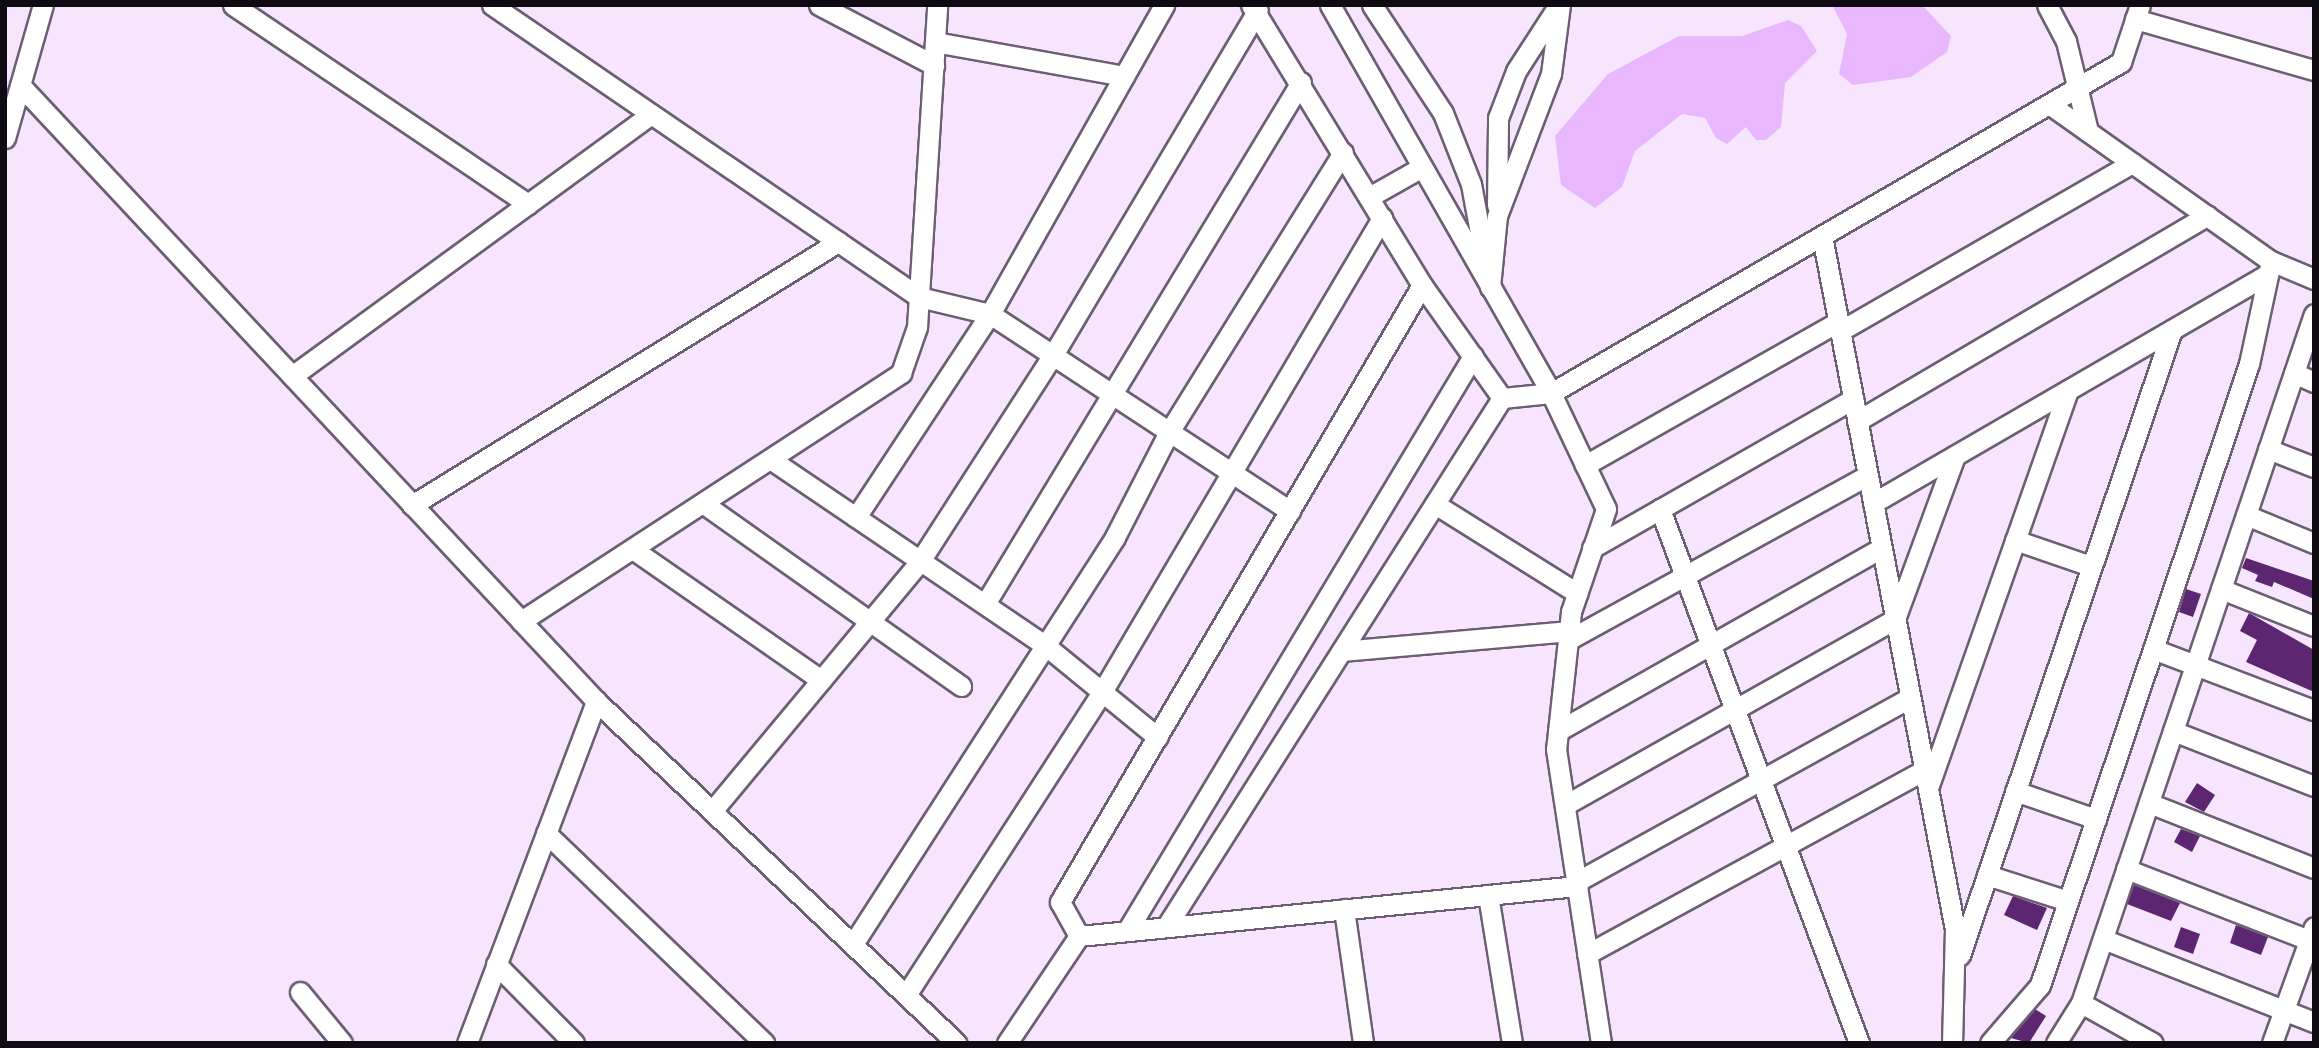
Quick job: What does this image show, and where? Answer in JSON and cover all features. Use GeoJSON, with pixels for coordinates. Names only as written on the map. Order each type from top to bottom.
{"type":"FeatureCollection","features":[{"type":"Feature","properties":{"kind":"street"},"geometry":{"type":"LineString","coordinates":[[5,138],[43,5]]}},
{"type":"Feature","properties":{"kind":"street"},"geometry":{"type":"LineString","coordinates":[[233,5],[528,204]]}},
{"type":"Feature","properties":{"kind":"street"},"geometry":{"type":"LineString","coordinates":[[492,5],[919,298],[990,314],[1290,511]]}},
{"type":"Feature","properties":{"kind":"street"},"geometry":{"type":"LineString","coordinates":[[819,5],[934,65]]}},
{"type":"Feature","properties":{"kind":"street"},"geometry":{"type":"LineString","coordinates":[[521,621],[773,461],[901,373],[912,352],[919,298],[937,5]]}},
{"type":"Feature","properties":{"kind":"street"},"geometry":{"type":"LineString","coordinates":[[856,517],[990,314],[1164,5]]}},
{"type":"Feature","properties":{"kind":"street"},"geometry":{"type":"LineString","coordinates":[[1330,5],[1551,393],[1606,509],[1577,593],[1568,636],[1558,731],[1565,805],[1601,1043]]}},
{"type":"Feature","properties":{"kind":"street"},"geometry":{"type":"LineString","coordinates":[[1372,5],[1443,113],[1471,184],[1490,287]]}},
{"type":"Feature","properties":{"kind":"street"},"geometry":{"type":"LineString","coordinates":[[1490,287],[1497,216],[1499,118],[1516,71],[1560,5]]}},
{"type":"Feature","properties":{"kind":"street"},"geometry":{"type":"LineString","coordinates":[[1497,216],[1551,74],[1560,5]]}},
{"type":"Feature","properties":{"kind":"street"},"geometry":{"type":"LineString","coordinates":[[712,811],[920,561],[1053,355],[1254,7],[1422,285],[1502,398]]}},
{"type":"Feature","properties":{"kind":"street"},"geometry":{"type":"LineString","coordinates":[[2048,9],[2089,132]]}},
{"type":"Feature","properties":{"kind":"street"},"geometry":{"type":"LineString","coordinates":[[1502,398],[1551,393],[2121,62],[2138,12],[2314,70]]}},
{"type":"Feature","properties":{"kind":"street"},"geometry":{"type":"LineString","coordinates":[[935,42],[1124,76]]}},
{"type":"Feature","properties":{"kind":"street"},"geometry":{"type":"LineString","coordinates":[[985,604],[1301,82]]}},
{"type":"Feature","properties":{"kind":"street"},"geometry":{"type":"LineString","coordinates":[[20,85],[596,701],[957,1043]]}},
{"type":"Feature","properties":{"kind":"street"},"geometry":{"type":"LineString","coordinates":[[2049,104],[2207,216],[2270,267],[2314,279]]}},
{"type":"Feature","properties":{"kind":"street"},"geometry":{"type":"LineString","coordinates":[[292,376],[651,114]]}},
{"type":"Feature","properties":{"kind":"street"},"geometry":{"type":"LineString","coordinates":[[853,944],[1115,537],[1169,432],[1343,153]]}},
{"type":"Feature","properties":{"kind":"street"},"geometry":{"type":"LineString","coordinates":[[1585,465],[2132,163]]}},
{"type":"Feature","properties":{"kind":"street"},"geometry":{"type":"LineString","coordinates":[[1369,197],[1422,167]]}},
{"type":"Feature","properties":{"kind":"street"},"geometry":{"type":"LineString","coordinates":[[1857,421],[2207,216]]}},
{"type":"Feature","properties":{"kind":"street"},"geometry":{"type":"LineString","coordinates":[[906,995],[1102,692],[1382,218]]}},
{"type":"Feature","properties":{"kind":"street"},"geometry":{"type":"LineString","coordinates":[[1822,236],[1955,929],[1952,1043]]}},
{"type":"Feature","properties":{"kind":"street"},"geometry":{"type":"LineString","coordinates":[[412,505],[838,242]]}},
{"type":"Feature","properties":{"kind":"street"},"geometry":{"type":"LineString","coordinates":[[1873,503],[2172,330],[2270,267]]}},
{"type":"Feature","properties":{"kind":"street"},"geometry":{"type":"LineString","coordinates":[[1990,1043],[2040,985],[2249,364],[2270,267]]}},
{"type":"Feature","properties":{"kind":"street"},"geometry":{"type":"LineString","coordinates":[[1079,936],[1060,902],[1422,285]]}},
{"type":"Feature","properties":{"kind":"street"},"geometry":{"type":"LineString","coordinates":[[2056,1043],[2081,1003],[2314,314]]}},
{"type":"Feature","properties":{"kind":"street"},"geometry":{"type":"LineString","coordinates":[[1954,972],[2172,330]]}},
{"type":"Feature","properties":{"kind":"street"},"geometry":{"type":"LineString","coordinates":[[1127,931],[1472,356]]}},
{"type":"Feature","properties":{"kind":"street"},"geometry":{"type":"LineString","coordinates":[[2294,373],[2314,382]]}},
{"type":"Feature","properties":{"kind":"street"},"geometry":{"type":"LineString","coordinates":[[1587,954],[1786,846],[1926,780],[2068,390]]}},
{"type":"Feature","properties":{"kind":"street"},"geometry":{"type":"LineString","coordinates":[[1166,927],[1502,398]]}},
{"type":"Feature","properties":{"kind":"street"},"geometry":{"type":"LineString","coordinates":[[1592,548],[1853,399]]}},
{"type":"Feature","properties":{"kind":"street"},"geometry":{"type":"LineString","coordinates":[[2268,449],[2314,467]]}},
{"type":"Feature","properties":{"kind":"street"},"geometry":{"type":"LineString","coordinates":[[1565,805],[1895,619],[1955,456]]}},
{"type":"Feature","properties":{"kind":"street"},"geometry":{"type":"LineString","coordinates":[[773,461],[1046,646],[1157,737]]}},
{"type":"Feature","properties":{"kind":"street"},"geometry":{"type":"LineString","coordinates":[[1342,651],[1568,636],[1868,475]]}},
{"type":"Feature","properties":{"kind":"street"},"geometry":{"type":"LineString","coordinates":[[1435,504],[1577,593]]}},
{"type":"Feature","properties":{"kind":"street"},"geometry":{"type":"LineString","coordinates":[[704,505],[961,686]]}},
{"type":"Feature","properties":{"kind":"street"},"geometry":{"type":"LineString","coordinates":[[1660,509],[1859,1043]]}},
{"type":"Feature","properties":{"kind":"street"},"geometry":{"type":"LineString","coordinates":[[2246,515],[2314,543]]}},
{"type":"Feature","properties":{"kind":"street"},"geometry":{"type":"LineString","coordinates":[[2015,540],[2091,566]]}},
{"type":"Feature","properties":{"kind":"street"},"geometry":{"type":"LineString","coordinates":[[1558,731],[1882,548]]}},
{"type":"Feature","properties":{"kind":"street"},"geometry":{"type":"LineString","coordinates":[[634,550],[821,680]]}},
{"type":"Feature","properties":{"kind":"street"},"geometry":{"type":"LineString","coordinates":[[2221,589],[2314,626]]}},
{"type":"Feature","properties":{"kind":"street"},"geometry":{"type":"LineString","coordinates":[[2153,649],[2314,710]]}},
{"type":"Feature","properties":{"kind":"street"},"geometry":{"type":"LineString","coordinates":[[1079,936],[1577,884],[1910,698]]}},
{"type":"Feature","properties":{"kind":"street"},"geometry":{"type":"LineString","coordinates":[[467,1043],[596,701]]}},
{"type":"Feature","properties":{"kind":"street"},"geometry":{"type":"LineString","coordinates":[[2173,731],[2314,786]]}},
{"type":"Feature","properties":{"kind":"street"},"geometry":{"type":"LineString","coordinates":[[2015,791],[2096,820]]}},
{"type":"Feature","properties":{"kind":"street"},"geometry":{"type":"LineString","coordinates":[[2149,803],[2314,868]]}},
{"type":"Feature","properties":{"kind":"street"},"geometry":{"type":"LineString","coordinates":[[546,834],[764,1043]]}},
{"type":"Feature","properties":{"kind":"street"},"geometry":{"type":"LineString","coordinates":[[2126,869],[2312,936],[2272,1043]]}},
{"type":"Feature","properties":{"kind":"street"},"geometry":{"type":"LineString","coordinates":[[1987,875],[2068,901]]}},
{"type":"Feature","properties":{"kind":"street"},"geometry":{"type":"LineString","coordinates":[[1488,895],[1511,1043]]}},
{"type":"Feature","properties":{"kind":"street"},"geometry":{"type":"LineString","coordinates":[[1344,909],[1363,1043]]}},
{"type":"Feature","properties":{"kind":"street"},"geometry":{"type":"LineString","coordinates":[[1007,1043],[1079,936]]}},
{"type":"Feature","properties":{"kind":"street"},"geometry":{"type":"LineString","coordinates":[[2103,939],[2314,1022]]}},
{"type":"Feature","properties":{"kind":"street"},"geometry":{"type":"LineString","coordinates":[[496,964],[574,1043]]}},
{"type":"Feature","properties":{"kind":"street"},"geometry":{"type":"LineString","coordinates":[[300,992],[342,1043]]}},
{"type":"Feature","properties":{"kind":"street"},"geometry":{"type":"LineString","coordinates":[[2081,1003],[2153,1043]]}},
{"type":"Feature","properties":{"kind":"shaded area"},"geometry":{"type":"Polygon","coordinates":[[[1832,5],[1922,5],[1951,36],[1947,52],[1911,77],[1853,85],[1839,74],[1847,34],[1832,5]]]}},
{"type":"Feature","properties":{"kind":"shaded area"},"geometry":{"type":"Polygon","coordinates":[[[1788,20],[1801,26],[1817,51],[1785,83],[1781,127],[1766,140],[1756,140],[1746,127],[1727,144],[1716,138],[1705,118],[1682,114],[1635,151],[1622,187],[1595,208],[1561,185],[1555,136],[1608,74],[1679,36],[1742,36],[1788,20]]]}},
{"type":"Feature","properties":{"kind":"building"},"geometry":{"type":"Polygon","coordinates":[[[2246,558],[2314,581],[2314,599],[2274,582],[2272,587],[2255,581],[2258,575],[2242,568],[2246,558]]]}},
{"type":"Feature","properties":{"kind":"building"},"geometry":{"type":"Polygon","coordinates":[[[2186,589],[2201,594],[2193,617],[2179,612],[2186,589]]]}},
{"type":"Feature","properties":{"kind":"building"},"geometry":{"type":"Polygon","coordinates":[[[2249,613],[2314,650],[2314,692],[2246,662],[2257,640],[2240,631],[2249,613]]]}},
{"type":"Feature","properties":{"kind":"building"},"geometry":{"type":"Polygon","coordinates":[[[2197,783],[2215,795],[2204,812],[2185,802],[2197,783]]]}},
{"type":"Feature","properties":{"kind":"building"},"geometry":{"type":"Polygon","coordinates":[[[2181,829],[2200,836],[2192,852],[2174,842],[2181,829]]]}},
{"type":"Feature","properties":{"kind":"building"},"geometry":{"type":"Polygon","coordinates":[[[2134,885],[2180,903],[2171,921],[2127,904],[2134,885]]]}},
{"type":"Feature","properties":{"kind":"building"},"geometry":{"type":"Polygon","coordinates":[[[2013,896],[2047,908],[2037,930],[2004,915],[2013,896]]]}},
{"type":"Feature","properties":{"kind":"building"},"geometry":{"type":"Polygon","coordinates":[[[2236,925],[2268,937],[2261,955],[2230,943],[2236,925]]]}},
{"type":"Feature","properties":{"kind":"building"},"geometry":{"type":"Polygon","coordinates":[[[2181,927],[2200,934],[2193,954],[2174,947],[2181,927]]]}},
{"type":"Feature","properties":{"kind":"building"},"geometry":{"type":"Polygon","coordinates":[[[2035,1009],[2046,1016],[2029,1043],[2011,1038],[2035,1009]]]}}]}
